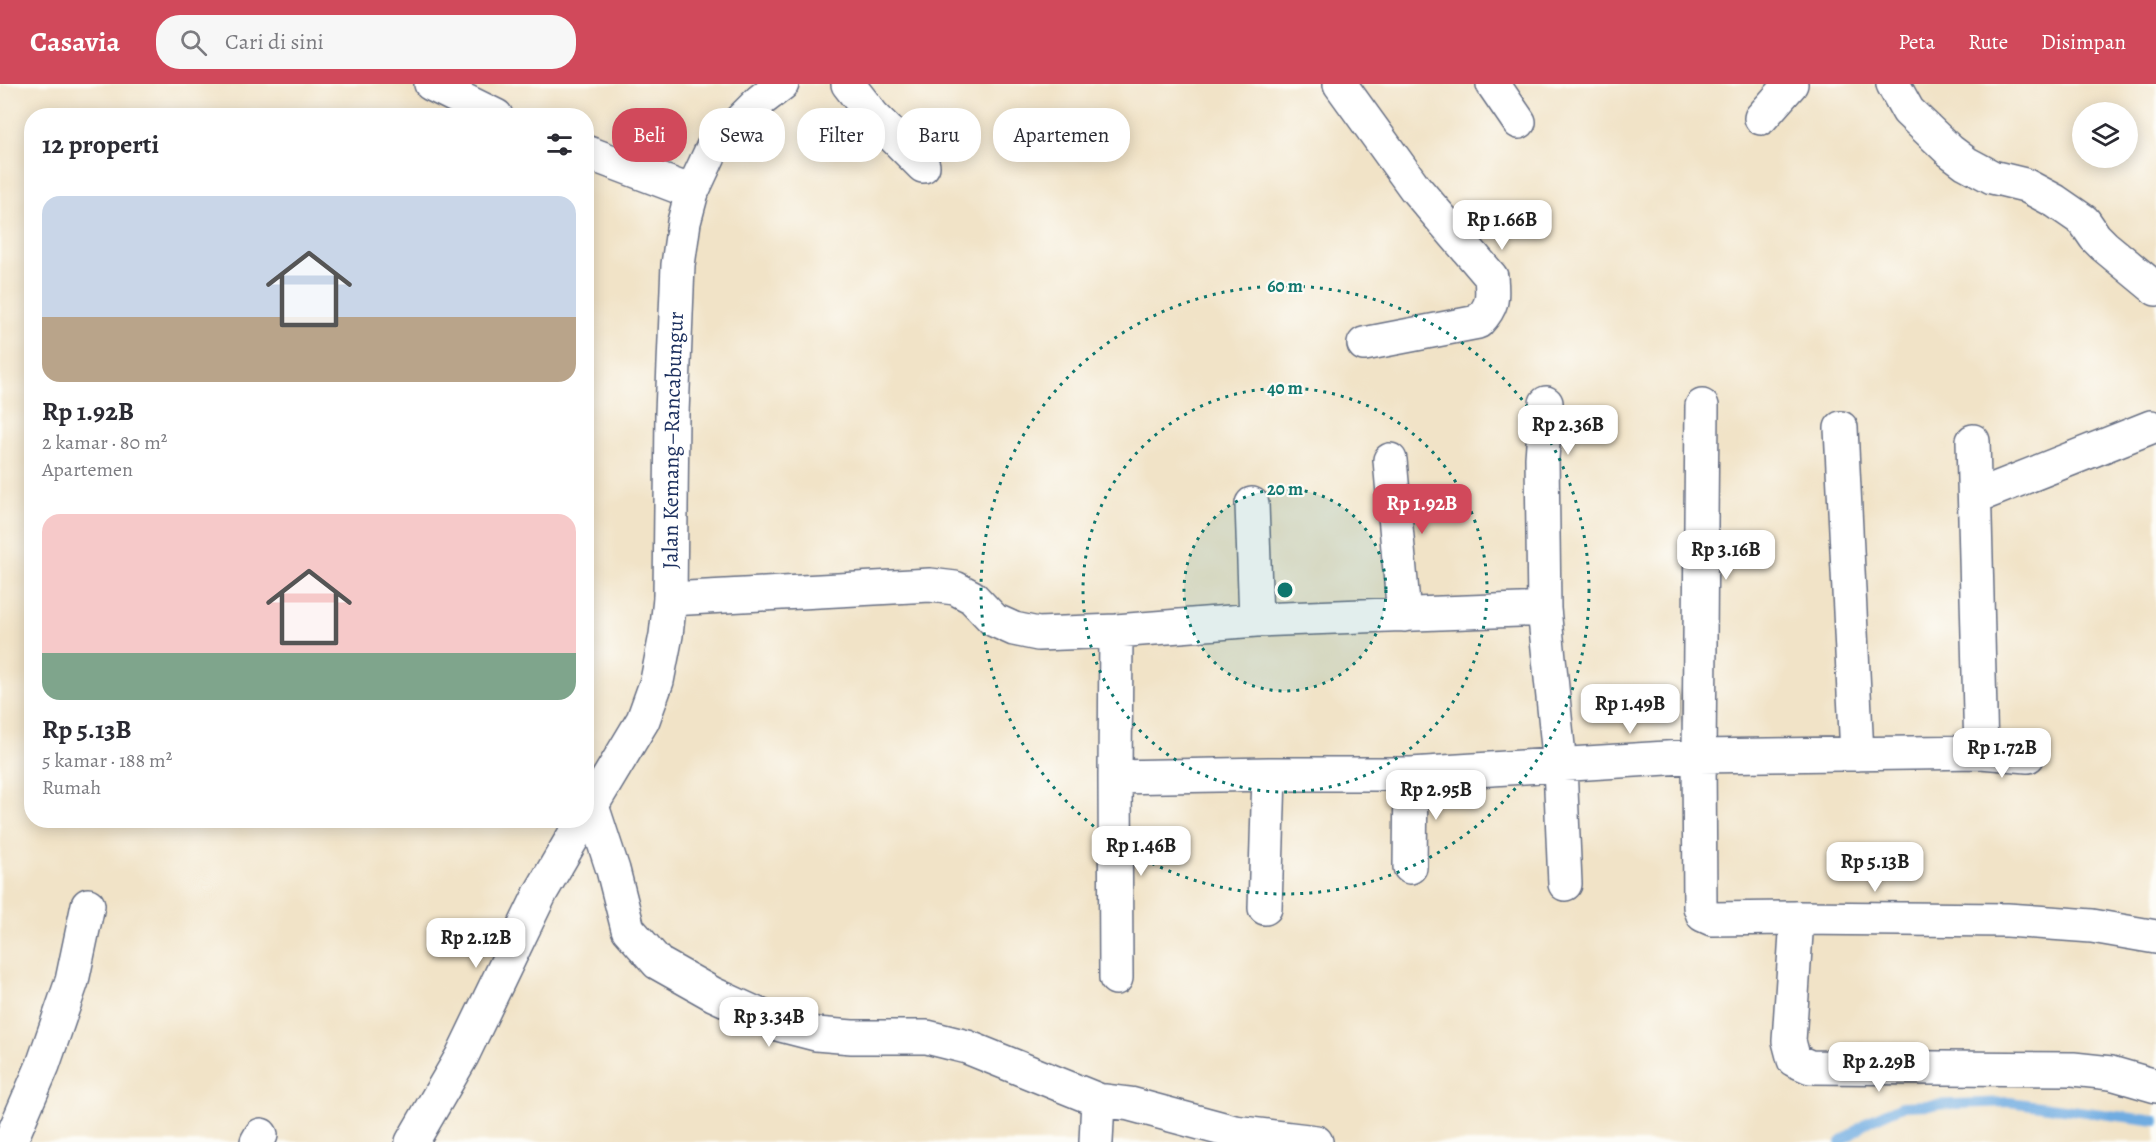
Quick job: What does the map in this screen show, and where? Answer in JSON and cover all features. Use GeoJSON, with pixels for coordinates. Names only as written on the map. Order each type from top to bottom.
{"type":"FeatureCollection","features":[{"type":"Feature","properties":{"kind":"street"},"geometry":{"type":"LineString","coordinates":[[431,84],[480,108]]}},
{"type":"Feature","properties":{"kind":"street","name":"Jalan Kemang–Rancabungur"},"geometry":{"type":"LineString","coordinates":[[594,802],[643,720],[657,681],[666,635],[670,599],[672,413],[678,265],[684,222],[692,192],[712,149],[761,100],[782,84]]}},
{"type":"Feature","properties":{"kind":"street"},"geometry":{"type":"LineString","coordinates":[[848,84],[873,116],[923,166]]}},
{"type":"Feature","properties":{"kind":"street"},"geometry":{"type":"LineString","coordinates":[[1340,84],[1415,188],[1491,278],[1490,309],[1478,322],[1364,344]]}},
{"type":"Feature","properties":{"kind":"street"},"geometry":{"type":"LineString","coordinates":[[1493,84],[1519,122]]}},
{"type":"Feature","properties":{"kind":"street"},"geometry":{"type":"LineString","coordinates":[[1761,118],[1791,84]]}},
{"type":"Feature","properties":{"kind":"street"},"geometry":{"type":"LineString","coordinates":[[1893,84],[1908,111],[1950,151],[1992,177],[2025,185],[2055,201],[2084,221],[2104,246],[2156,289]]}},
{"type":"Feature","properties":{"kind":"street"},"geometry":{"type":"LineString","coordinates":[[594,155],[692,192]]}},
{"type":"Feature","properties":{"kind":"street"},"geometry":{"type":"LineString","coordinates":[[1546,402],[1542,458],[1544,609],[1560,766],[1565,884]]}},
{"type":"Feature","properties":{"kind":"street"},"geometry":{"type":"LineString","coordinates":[[1702,406],[1699,756],[1700,907],[1703,915],[1712,919],[2007,920],[2092,926],[2156,937]]}},
{"type":"Feature","properties":{"kind":"street"},"geometry":{"type":"LineString","coordinates":[[1975,498],[2151,427]]}},
{"type":"Feature","properties":{"kind":"street"},"geometry":{"type":"LineString","coordinates":[[1840,428],[1857,754]]}},
{"type":"Feature","properties":{"kind":"street"},"geometry":{"type":"LineString","coordinates":[[1973,441],[1981,752]]}},
{"type":"Feature","properties":{"kind":"street"},"geometry":{"type":"LineString","coordinates":[[1390,460],[1404,615]]}},
{"type":"Feature","properties":{"kind":"street"},"geometry":{"type":"LineString","coordinates":[[1252,504],[1256,620]]}},
{"type":"Feature","properties":{"kind":"street"},"geometry":{"type":"LineString","coordinates":[[670,599],[930,585],[955,588],[972,597],[994,620],[1014,629],[1038,634],[1256,620],[1544,609]]}},
{"type":"Feature","properties":{"kind":"street"},"geometry":{"type":"LineString","coordinates":[[1116,630],[1116,978]]}},
{"type":"Feature","properties":{"kind":"street"},"geometry":{"type":"LineString","coordinates":[[1115,777],[1411,774],[1699,756],[1981,752],[2028,756]]}},
{"type":"Feature","properties":{"kind":"street"},"geometry":{"type":"LineString","coordinates":[[1265,908],[1269,774]]}},
{"type":"Feature","properties":{"kind":"street"},"geometry":{"type":"LineString","coordinates":[[1410,867],[1411,774]]}},
{"type":"Feature","properties":{"kind":"street","name":"Jalan Kemang–Rancabungur"},"geometry":{"type":"LineString","coordinates":[[412,1142],[462,1056],[541,892],[579,828]]}},
{"type":"Feature","properties":{"kind":"street"},"geometry":{"type":"LineString","coordinates":[[594,828],[613,870],[628,929],[658,963],[714,994],[781,1025],[816,1034],[852,1037],[927,1037],[967,1047],[1098,1100],[1130,1104],[1234,1132],[1316,1142]]}},
{"type":"Feature","properties":{"kind":"street"},"geometry":{"type":"LineString","coordinates":[[10,1142],[43,1065],[72,981],[88,905]]}},
{"type":"Feature","properties":{"kind":"street"},"geometry":{"type":"LineString","coordinates":[[1797,918],[1789,1041],[1794,1060],[1810,1067],[2073,1069],[2111,1073],[2156,1086]]}},
{"type":"Feature","properties":{"kind":"street"},"geometry":{"type":"LineString","coordinates":[[1096,1142],[1098,1100]]}},
{"type":"Feature","properties":{"kind":"waterway"},"geometry":{"type":"LineString","coordinates":[[1841,1142],[1869,1121],[1902,1106],[2009,1102],[2156,1121]]}}]}
